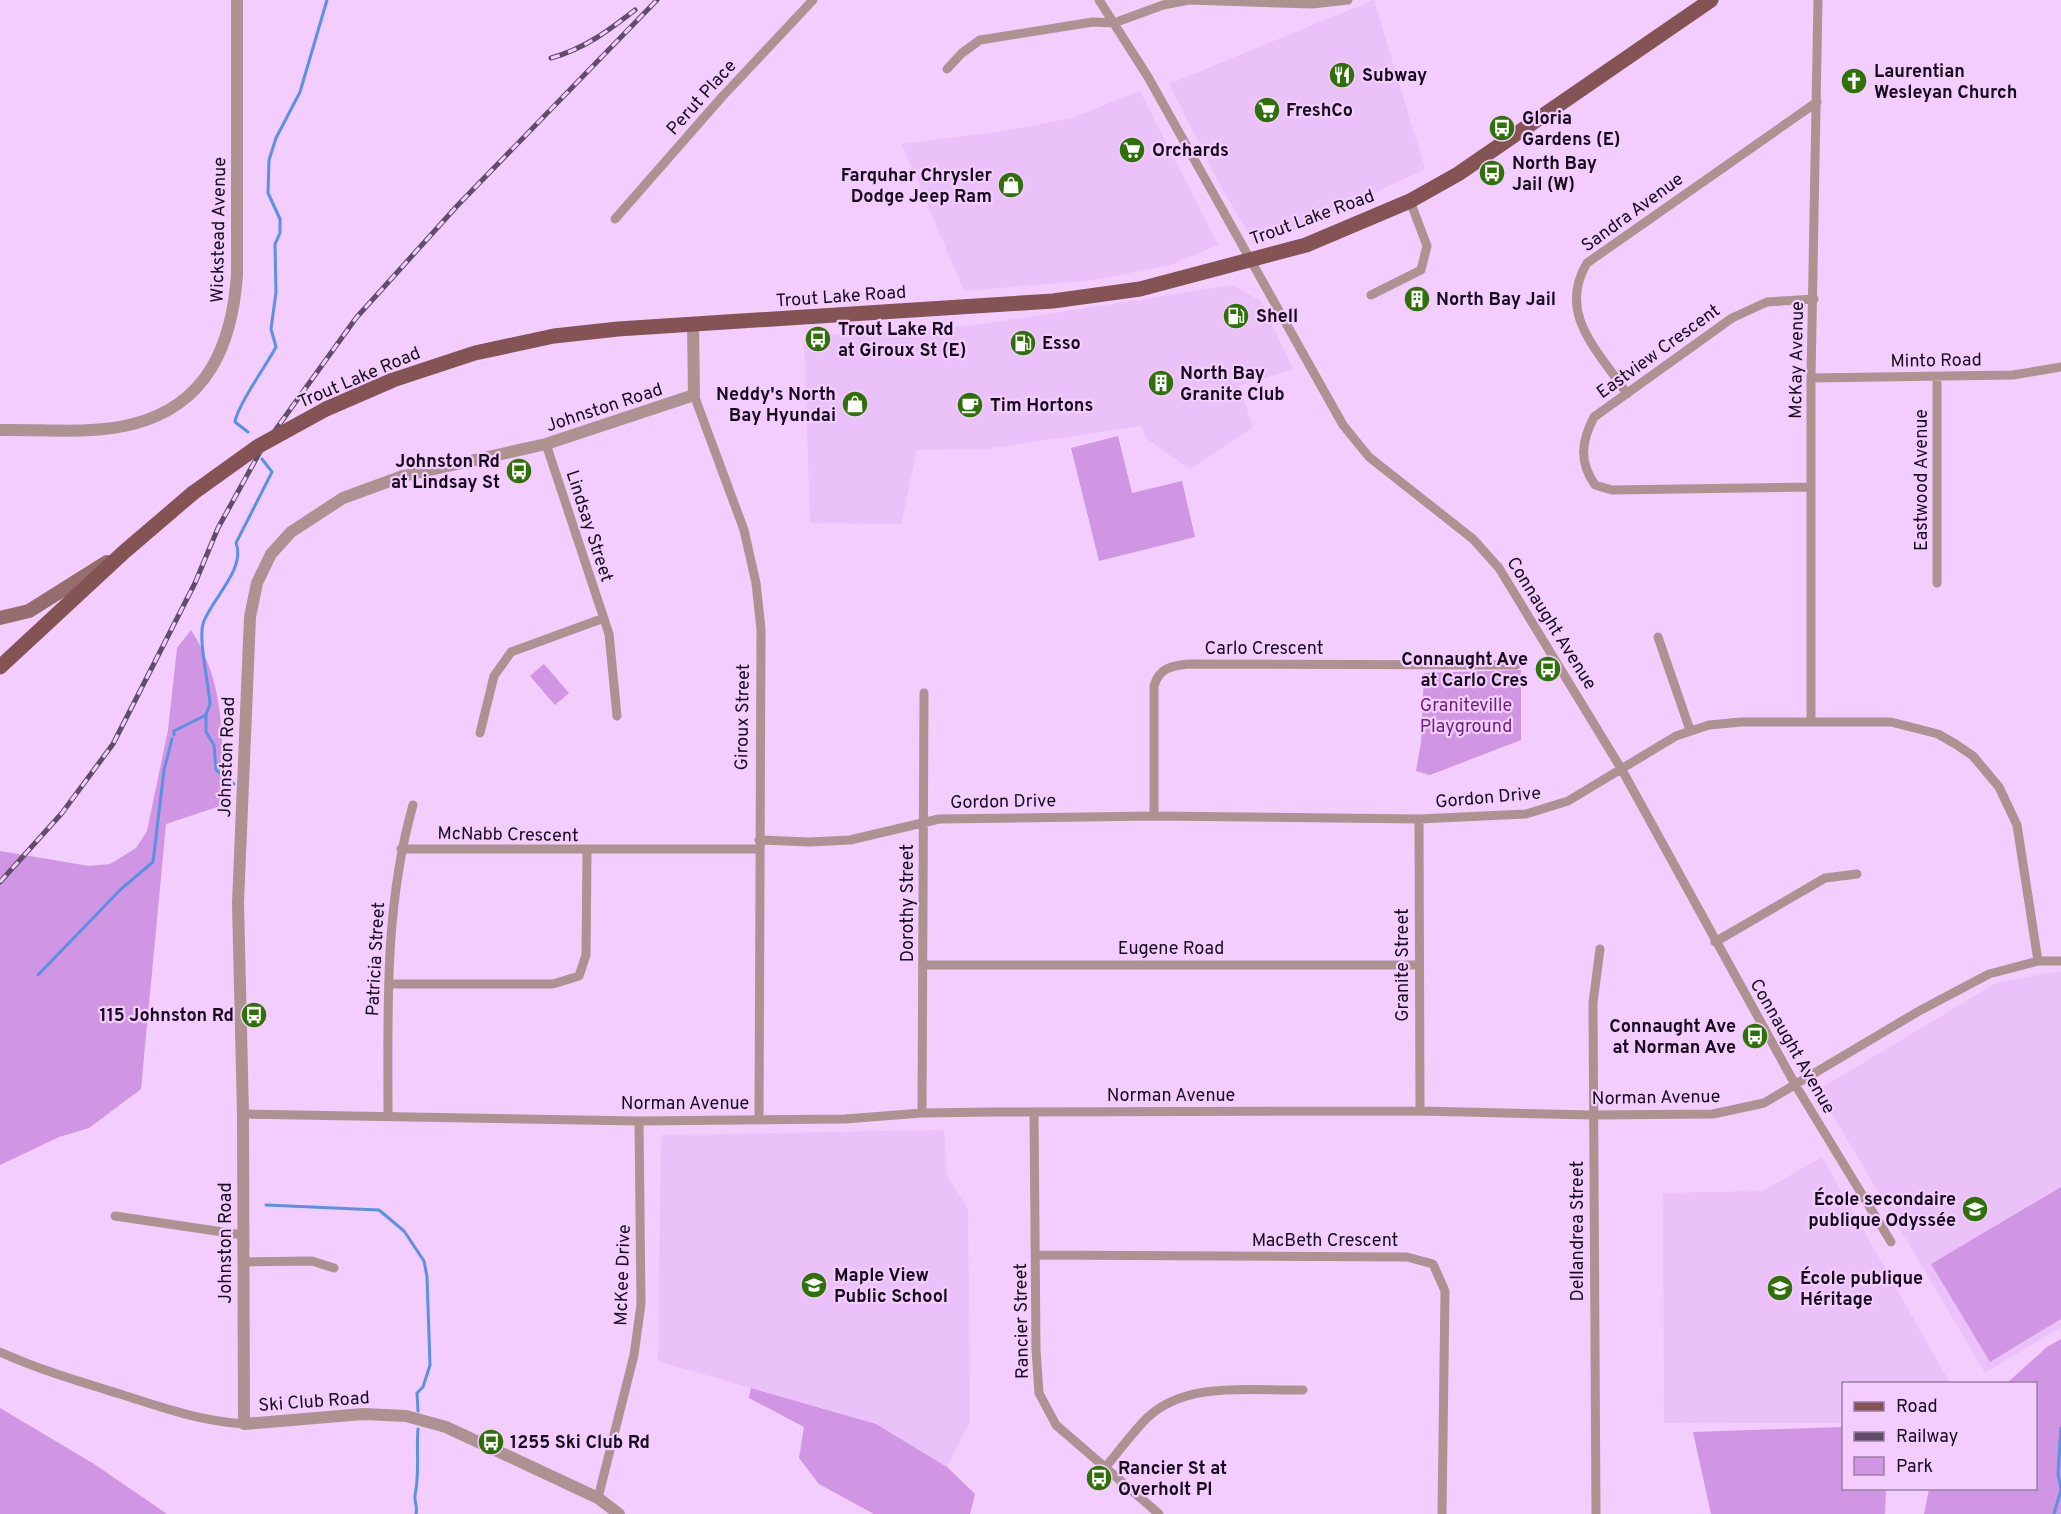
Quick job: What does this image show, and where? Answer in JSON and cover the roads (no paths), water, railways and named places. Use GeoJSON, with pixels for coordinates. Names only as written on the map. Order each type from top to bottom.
{"type":"FeatureCollection","features":[{"type":"Feature","properties":{"kind":"main road","name":"Trout Lake Road"},"geometry":{"type":"LineString","coordinates":[[3,658],[193,493],[257,447],[326,410],[393,380],[475,353],[554,336],[618,329],[1053,302],[1140,289],[1306,245],[1410,201],[1458,174],[1711,0]]}},
{"type":"Feature","properties":{"kind":"main road"},"geometry":{"type":"LineString","coordinates":[[0,618],[29,611],[124,552]]}},
{"type":"Feature","properties":{"kind":"street","name":"Wickstead Avenue"},"geometry":{"type":"LineString","coordinates":[[0,430],[93,429],[133,424],[176,406],[208,375],[222,351],[234,313],[237,274],[237,0]]}},
{"type":"Feature","properties":{"kind":"street","name":"Perut Place"},"geometry":{"type":"LineString","coordinates":[[615,219],[721,98],[813,0]]}},
{"type":"Feature","properties":{"kind":"street","name":"Connaught Avenue"},"geometry":{"type":"LineString","coordinates":[[1099,0],[1148,77],[1343,425],[1369,457],[1473,539],[1499,568],[1622,770],[1796,1086],[1891,1242]]}},
{"type":"Feature","properties":{"kind":"street"},"geometry":{"type":"LineString","coordinates":[[947,69],[962,53],[980,40],[1093,22],[1114,22],[1163,4],[1189,0],[1312,4],[1348,0]]}},
{"type":"Feature","properties":{"kind":"street","name":"McKay Avenue"},"geometry":{"type":"LineString","coordinates":[[1811,722],[1811,378],[1818,0]]}},
{"type":"Feature","properties":{"kind":"street","name":"Sandra Avenue"},"geometry":{"type":"LineString","coordinates":[[1627,394],[1583,330],[1577,313],[1575,295],[1578,278],[1587,263],[1816,102]]}},
{"type":"Feature","properties":{"kind":"street"},"geometry":{"type":"LineString","coordinates":[[1371,295],[1413,277],[1421,270],[1426,246],[1410,201]]}},
{"type":"Feature","properties":{"kind":"street","name":"Eastview Crescent"},"geometry":{"type":"LineString","coordinates":[[1811,487],[1612,490],[1595,485],[1585,470],[1582,452],[1585,434],[1594,417],[1732,318],[1767,302],[1814,299]]}},
{"type":"Feature","properties":{"kind":"street","name":"Giroux Street"},"geometry":{"type":"LineString","coordinates":[[693,326],[694,395],[744,530],[756,583],[761,629],[759,1119]]}},
{"type":"Feature","properties":{"kind":"street","name":"Minto Road"},"geometry":{"type":"LineString","coordinates":[[1811,378],[1937,378],[2013,375],[2061,368]]}},
{"type":"Feature","properties":{"kind":"street","name":"Eastwood Avenue"},"geometry":{"type":"LineString","coordinates":[[1937,378],[1937,583]]}},
{"type":"Feature","properties":{"kind":"street","name":"Johnston Road"},"geometry":{"type":"LineString","coordinates":[[244,1424],[243,1114],[238,903],[250,617],[257,583],[271,554],[291,532],[343,498],[403,476],[546,444],[694,395]]}},
{"type":"Feature","properties":{"kind":"street","name":"Lindsay Street"},"geometry":{"type":"LineString","coordinates":[[546,444],[609,634],[617,716]]}},
{"type":"Feature","properties":{"kind":"street"},"geometry":{"type":"LineString","coordinates":[[480,733],[494,676],[511,652],[604,618]]}},
{"type":"Feature","properties":{"kind":"street"},"geometry":{"type":"LineString","coordinates":[[1658,637],[1690,730]]}},
{"type":"Feature","properties":{"kind":"street","name":"Carlo Crescent"},"geometry":{"type":"LineString","coordinates":[[1154,816],[1154,686],[1156,676],[1164,669],[1188,664],[1516,665]]}},
{"type":"Feature","properties":{"kind":"street","name":"Dorothy Street"},"geometry":{"type":"LineString","coordinates":[[922,1113],[924,693]]}},
{"type":"Feature","properties":{"kind":"street","name":"Gordon Drive"},"geometry":{"type":"LineString","coordinates":[[587,851],[850,840],[939,819],[1154,816],[1419,819],[1503,816],[1548,809],[1568,801],[1690,730],[1725,723],[1891,722],[1914,726],[1938,734],[1957,745],[1987,771],[2000,786],[2016,825],[2038,960]]}},
{"type":"Feature","properties":{"kind":"street","name":"Patricia Street"},"geometry":{"type":"LineString","coordinates":[[388,1116],[390,921],[400,849],[414,805]]}},
{"type":"Feature","properties":{"kind":"street","name":"Granite Street"},"geometry":{"type":"LineString","coordinates":[[1419,819],[1420,1111]]}},
{"type":"Feature","properties":{"kind":"street","name":"McNabb Crescent"},"geometry":{"type":"LineString","coordinates":[[389,984],[553,984],[579,976],[586,955],[587,851],[400,849]]}},
{"type":"Feature","properties":{"kind":"street"},"geometry":{"type":"LineString","coordinates":[[1715,942],[1825,878],[1857,874]]}},
{"type":"Feature","properties":{"kind":"street","name":"Dellandrea Street"},"geometry":{"type":"LineString","coordinates":[[1596,1514],[1593,1003],[1600,949]]}},
{"type":"Feature","properties":{"kind":"street","name":"Norman Avenue"},"geometry":{"type":"LineString","coordinates":[[243,1114],[639,1121],[845,1119],[922,1113],[1034,1112],[1420,1111],[1593,1116],[1713,1114],[1764,1103],[1919,1011],[1989,974],[2038,960],[2061,961]]}},
{"type":"Feature","properties":{"kind":"street","name":"Eugene Road"},"geometry":{"type":"LineString","coordinates":[[924,965],[1418,964]]}},
{"type":"Feature","properties":{"kind":"street","name":"Rancier Street"},"geometry":{"type":"LineString","coordinates":[[1034,1112],[1036,1350],[1039,1393],[1056,1425],[1159,1514]]}},
{"type":"Feature","properties":{"kind":"street","name":"McKee Drive"},"geometry":{"type":"LineString","coordinates":[[598,1498],[634,1355],[641,1304],[639,1121]]}},
{"type":"Feature","properties":{"kind":"street"},"geometry":{"type":"LineString","coordinates":[[115,1216],[243,1235]]}},
{"type":"Feature","properties":{"kind":"street","name":"MacBeth Crescent"},"geometry":{"type":"LineString","coordinates":[[1036,1255],[1407,1257],[1433,1264],[1445,1291],[1442,1514]]}},
{"type":"Feature","properties":{"kind":"street"},"geometry":{"type":"LineString","coordinates":[[244,1262],[312,1261],[334,1268]]}},
{"type":"Feature","properties":{"kind":"street","name":"Ski Club Road"},"geometry":{"type":"LineString","coordinates":[[0,1352],[36,1368],[184,1415],[215,1422],[244,1424],[363,1414],[406,1416],[446,1427],[530,1469],[598,1498],[619,1514]]}},
{"type":"Feature","properties":{"kind":"street"},"geometry":{"type":"LineString","coordinates":[[1105,1468],[1148,1417],[1174,1400],[1204,1392],[1303,1390]]}},
{"type":"Feature","properties":{"kind":"waterway"},"geometry":{"type":"LineString","coordinates":[[248,432],[235,422],[237,415],[276,347],[271,329],[276,292],[275,244],[280,233],[280,219],[268,193],[269,160],[276,138],[300,92],[327,0]]}},
{"type":"Feature","properties":{"kind":"waterway"},"geometry":{"type":"LineString","coordinates":[[234,784],[216,770],[214,745],[206,732],[206,715],[210,704],[202,628],[208,612],[233,573],[238,553],[236,543],[272,472],[262,459]]}},
{"type":"Feature","properties":{"kind":"waterway"},"geometry":{"type":"LineString","coordinates":[[174,735],[174,731],[206,715]]}},
{"type":"Feature","properties":{"kind":"waterway"},"geometry":{"type":"LineString","coordinates":[[38,975],[121,889],[153,862],[164,770],[172,739]]}},
{"type":"Feature","properties":{"kind":"waterway"},"geometry":{"type":"LineString","coordinates":[[266,1205],[379,1210],[404,1231],[424,1261],[427,1277],[430,1365],[423,1387],[417,1393],[418,1411]]}},
{"type":"Feature","properties":{"kind":"waterway"},"geometry":{"type":"LineString","coordinates":[[2054,1514],[2061,1490],[2058,1473],[2061,1428]]}},
{"type":"Feature","properties":{"kind":"waterway"},"geometry":{"type":"LineString","coordinates":[[416,1514],[418,1429]]}},
{"type":"Feature","properties":{"kind":"railway"},"geometry":{"type":"LineString","coordinates":[[0,882],[62,813],[113,744],[195,583],[218,528],[261,450],[356,318],[457,206],[657,0]]}},
{"type":"Feature","properties":{"kind":"railway"},"geometry":{"type":"LineString","coordinates":[[551,58],[585,44],[635,10]]}},
{"type":"Feature","properties":{"kind":"place","name":"Subway"},"geometry":{"type":"Point","coordinates":[1342,75]}},
{"type":"Feature","properties":{"kind":"place","name":"Laurentian Wesleyan Church"},"geometry":{"type":"Point","coordinates":[1854,81]}},
{"type":"Feature","properties":{"kind":"place","name":"FreshCo"},"geometry":{"type":"Point","coordinates":[1267,110]}},
{"type":"Feature","properties":{"kind":"place","name":"Gloria Gardens (E)"},"geometry":{"type":"Point","coordinates":[1502,128]}},
{"type":"Feature","properties":{"kind":"place","name":"Orchards"},"geometry":{"type":"Point","coordinates":[1132,150]}},
{"type":"Feature","properties":{"kind":"place","name":"North Bay Jail (W)"},"geometry":{"type":"Point","coordinates":[1492,173]}},
{"type":"Feature","properties":{"kind":"place","name":"Farquhar Chrysler Dodge Jeep Ram"},"geometry":{"type":"Point","coordinates":[1011,185]}},
{"type":"Feature","properties":{"kind":"place","name":"North Bay Jail"},"geometry":{"type":"Point","coordinates":[1417,299]}},
{"type":"Feature","properties":{"kind":"place","name":"Shell"},"geometry":{"type":"Point","coordinates":[1236,316]}},
{"type":"Feature","properties":{"kind":"place","name":"Trout Lake Rd at Giroux St (E)"},"geometry":{"type":"Point","coordinates":[818,339]}},
{"type":"Feature","properties":{"kind":"place","name":"Esso"},"geometry":{"type":"Point","coordinates":[1023,343]}},
{"type":"Feature","properties":{"kind":"place","name":"North Bay Granite Club"},"geometry":{"type":"Point","coordinates":[1161,383]}},
{"type":"Feature","properties":{"kind":"place","name":"Neddy's North Bay Hyundai"},"geometry":{"type":"Point","coordinates":[855,404]}},
{"type":"Feature","properties":{"kind":"place","name":"Tim Hortons"},"geometry":{"type":"Point","coordinates":[970,405]}},
{"type":"Feature","properties":{"kind":"place","name":"Johnston Rd at Lindsay St"},"geometry":{"type":"Point","coordinates":[519,471]}},
{"type":"Feature","properties":{"kind":"place","name":"Connaught Ave at Carlo Cres"},"geometry":{"type":"Point","coordinates":[1548,669]}},
{"type":"Feature","properties":{"kind":"place","name":"115 Johnston Rd"},"geometry":{"type":"Point","coordinates":[254,1015]}},
{"type":"Feature","properties":{"kind":"place","name":"Connaught Ave at Norman Ave"},"geometry":{"type":"Point","coordinates":[1755,1036]}},
{"type":"Feature","properties":{"kind":"place","name":"École secondaire publique Odyssée"},"geometry":{"type":"Point","coordinates":[1975,1209]}},
{"type":"Feature","properties":{"kind":"place","name":"Maple View Public School"},"geometry":{"type":"Point","coordinates":[814,1285]}},
{"type":"Feature","properties":{"kind":"place","name":"École publique Héritage"},"geometry":{"type":"Point","coordinates":[1780,1288]}},
{"type":"Feature","properties":{"kind":"place","name":"1255 Ski Club Rd"},"geometry":{"type":"Point","coordinates":[491,1442]}},
{"type":"Feature","properties":{"kind":"place","name":"Rancier St at Overholt Pl"},"geometry":{"type":"Point","coordinates":[1099,1478]}},
{"type":"Feature","properties":{"kind":"park label","name":"Graniteville Playground"},"geometry":{"type":"Point","coordinates":[1466,715]}}]}
